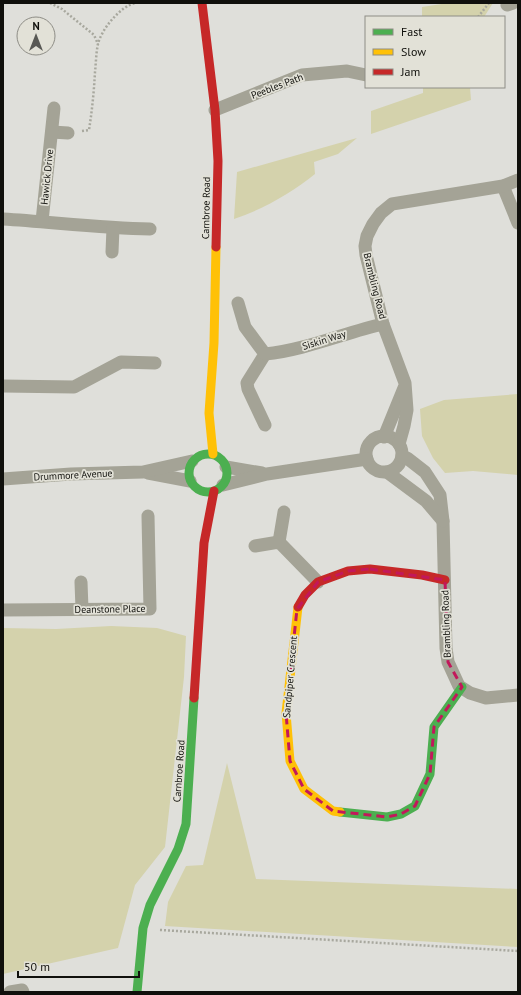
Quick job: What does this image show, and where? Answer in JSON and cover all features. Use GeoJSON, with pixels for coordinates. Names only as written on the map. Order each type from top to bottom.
{"type":"FeatureCollection","features":[{"type":"Feature","properties":{"kind":"street","name":"Carnbroe Road"},"geometry":{"type":"LineString","coordinates":[[202,3],[214,110],[218,168],[214,343],[209,413],[213,454]]}},
{"type":"Feature","properties":{"kind":"street","name":"Peebles Path"},"geometry":{"type":"LineString","coordinates":[[214,110],[302,75],[347,71],[365,75]]}},
{"type":"Feature","properties":{"kind":"street","name":"Hawick Drive"},"geometry":{"type":"LineString","coordinates":[[42,221],[54,108]]}},
{"type":"Feature","properties":{"kind":"street"},"geometry":{"type":"LineString","coordinates":[[52,132],[68,133]]}},
{"type":"Feature","properties":{"kind":"street","name":"Brambling Road"},"geometry":{"type":"LineString","coordinates":[[462,687],[459,686],[448,662],[446,648],[443,521],[440,495],[425,472],[401,450],[407,410],[405,383],[383,324],[365,246],[367,236],[373,224],[392,204],[503,186],[518,180]]}},
{"type":"Feature","properties":{"kind":"street"},"geometry":{"type":"LineString","coordinates":[[503,186],[518,223]]}},
{"type":"Feature","properties":{"kind":"street"},"geometry":{"type":"LineString","coordinates":[[3,220],[42,221],[113,228],[150,229]]}},
{"type":"Feature","properties":{"kind":"street"},"geometry":{"type":"LineString","coordinates":[[112,252],[113,228]]}},
{"type":"Feature","properties":{"kind":"street"},"geometry":{"type":"LineString","coordinates":[[238,303],[245,327],[265,354],[248,383],[248,389],[265,424]]}},
{"type":"Feature","properties":{"kind":"street","name":"Siskin Way"},"geometry":{"type":"LineString","coordinates":[[265,354],[285,352],[357,330],[383,324]]}},
{"type":"Feature","properties":{"kind":"street"},"geometry":{"type":"LineString","coordinates":[[3,386],[74,387],[121,362],[155,363]]}},
{"type":"Feature","properties":{"kind":"street"},"geometry":{"type":"LineString","coordinates":[[384,437],[405,383]]}},
{"type":"Feature","properties":{"kind":"street","name":"Carnbroe Road"},"geometry":{"type":"LineString","coordinates":[[194,459],[202,439],[209,413]]}},
{"type":"Feature","properties":{"kind":"street"},"geometry":{"type":"LineString","coordinates":[[384,437],[390,438],[401,450],[399,465],[387,472],[381,472],[373,468],[367,459],[366,453],[370,444],[374,440],[384,437]]}},
{"type":"Feature","properties":{"kind":"street"},"geometry":{"type":"LineString","coordinates":[[219,488],[226,479],[226,467],[220,458],[213,454],[206,454],[194,459],[188,470],[195,489],[204,492],[219,488],[267,474],[367,459]]}},
{"type":"Feature","properties":{"kind":"street","name":"Drummore Avenue"},"geometry":{"type":"LineString","coordinates":[[3,479],[71,474],[143,472],[194,459]]}},
{"type":"Feature","properties":{"kind":"street"},"geometry":{"type":"LineString","coordinates":[[226,467],[267,474]]}},
{"type":"Feature","properties":{"kind":"street","name":"Drummore Avenue"},"geometry":{"type":"LineString","coordinates":[[143,472],[195,489]]}},
{"type":"Feature","properties":{"kind":"street"},"geometry":{"type":"LineString","coordinates":[[387,472],[426,501],[443,521]]}},
{"type":"Feature","properties":{"kind":"street","name":"Carnbroe Road"},"geometry":{"type":"LineString","coordinates":[[204,543],[219,488]]}},
{"type":"Feature","properties":{"kind":"street","name":"Carnbroe Road"},"geometry":{"type":"LineString","coordinates":[[137,992],[143,928],[150,905],[178,849],[186,824],[204,543],[200,512]]}},
{"type":"Feature","properties":{"kind":"street"},"geometry":{"type":"LineString","coordinates":[[279,542],[284,512]]}},
{"type":"Feature","properties":{"kind":"street","name":"Deanstone Place"},"geometry":{"type":"LineString","coordinates":[[3,610],[150,609],[148,516]]}},
{"type":"Feature","properties":{"kind":"street"},"geometry":{"type":"LineString","coordinates":[[255,546],[279,542]]}},
{"type":"Feature","properties":{"kind":"street"},"geometry":{"type":"LineString","coordinates":[[279,542],[318,582]]}},
{"type":"Feature","properties":{"kind":"street","name":"Sandpiper Crescent"},"geometry":{"type":"LineString","coordinates":[[444,580],[422,575],[370,569],[348,571],[318,582],[305,595],[297,609],[286,713],[290,761],[304,788],[333,811],[387,817],[401,814],[415,806],[430,774],[434,727],[462,687]]}},
{"type":"Feature","properties":{"kind":"street"},"geometry":{"type":"LineString","coordinates":[[81,582],[82,609]]}},
{"type":"Feature","properties":{"kind":"street"},"geometry":{"type":"LineString","coordinates":[[462,687],[470,693],[486,698],[518,695]]}},
{"type":"Feature","properties":{"kind":"street"},"geometry":{"type":"LineString","coordinates":[[10,992],[22,990],[23,992]]}},
{"type":"Feature","properties":{"kind":"path"},"geometry":{"type":"LineString","coordinates":[[50,3],[62,9],[94,35],[98,44]]}},
{"type":"Feature","properties":{"kind":"path"},"geometry":{"type":"LineString","coordinates":[[68,133],[89,130],[98,44],[103,31],[122,10],[131,4],[136,3]]}},
{"type":"Feature","properties":{"kind":"path"},"geometry":{"type":"LineString","coordinates":[[479,16],[489,3]]}},
{"type":"Feature","properties":{"kind":"path"},"geometry":{"type":"LineString","coordinates":[[143,928],[180,932],[518,952]]}},
{"type":"Feature","properties":{"kind":"highlighted area"},"geometry":{"type":"Polygon","coordinates":[[[370,569],[445,580],[448,662],[462,687],[434,727],[430,774],[415,806],[401,814],[387,817],[333,811],[304,789],[290,761],[286,713],[297,609],[318,582],[348,571],[370,569]]]}},
{"type":"Feature","properties":{"kind":"shaded area"},"geometry":{"type":"Polygon","coordinates":[[[448,3],[493,3],[485,16],[422,16],[422,7],[448,3]]]}},
{"type":"Feature","properties":{"kind":"shaded area"},"geometry":{"type":"Polygon","coordinates":[[[423,88],[470,88],[471,100],[371,134],[371,111],[423,93],[423,88]]]}},
{"type":"Feature","properties":{"kind":"shaded area"},"geometry":{"type":"Polygon","coordinates":[[[357,138],[338,154],[314,162],[315,174],[296,188],[277,200],[234,219],[237,172],[357,138]]]}},
{"type":"Feature","properties":{"kind":"shaded area"},"geometry":{"type":"Polygon","coordinates":[[[518,394],[518,475],[473,471],[445,473],[433,458],[422,436],[420,409],[444,400],[518,394]]]}},
{"type":"Feature","properties":{"kind":"shaded area"},"geometry":{"type":"Polygon","coordinates":[[[111,626],[157,628],[186,636],[184,677],[165,847],[135,885],[118,948],[3,974],[3,628],[56,629],[111,626]]]}},
{"type":"Feature","properties":{"kind":"shaded area"},"geometry":{"type":"Polygon","coordinates":[[[227,763],[256,879],[518,889],[518,947],[165,926],[168,902],[186,866],[203,865],[227,763]]]}},
{"type":"Feature","properties":{"kind":"traffic: fast"},"geometry":{"type":"LineString","coordinates":[[204,454],[212,454],[222,459],[226,466],[227,473],[226,480],[222,487],[212,492],[204,492],[194,487],[192,484],[189,477],[189,469],[194,459],[197,457],[204,454]]}},
{"type":"Feature","properties":{"kind":"traffic: fast"},"geometry":{"type":"LineString","coordinates":[[340,812],[387,817],[401,814],[415,806],[430,774],[434,727],[462,687]]}},
{"type":"Feature","properties":{"kind":"traffic: fast"},"geometry":{"type":"LineString","coordinates":[[137,992],[143,928],[150,905],[178,849],[186,824],[194,698]]}},
{"type":"Feature","properties":{"kind":"traffic: slow"},"geometry":{"type":"LineString","coordinates":[[213,454],[209,413],[214,343],[216,247]]}},
{"type":"Feature","properties":{"kind":"traffic: slow"},"geometry":{"type":"LineString","coordinates":[[298,607],[286,713],[290,761],[304,789],[333,811],[340,812]]}},
{"type":"Feature","properties":{"kind":"traffic: jam"},"geometry":{"type":"LineString","coordinates":[[202,3],[215,110],[218,161],[216,247]]}},
{"type":"Feature","properties":{"kind":"traffic: jam"},"geometry":{"type":"LineString","coordinates":[[194,698],[204,543],[214,491]]}},
{"type":"Feature","properties":{"kind":"traffic: jam"},"geometry":{"type":"LineString","coordinates":[[298,607],[305,595],[318,582],[348,571],[370,569],[422,575],[445,580]]}}]}
